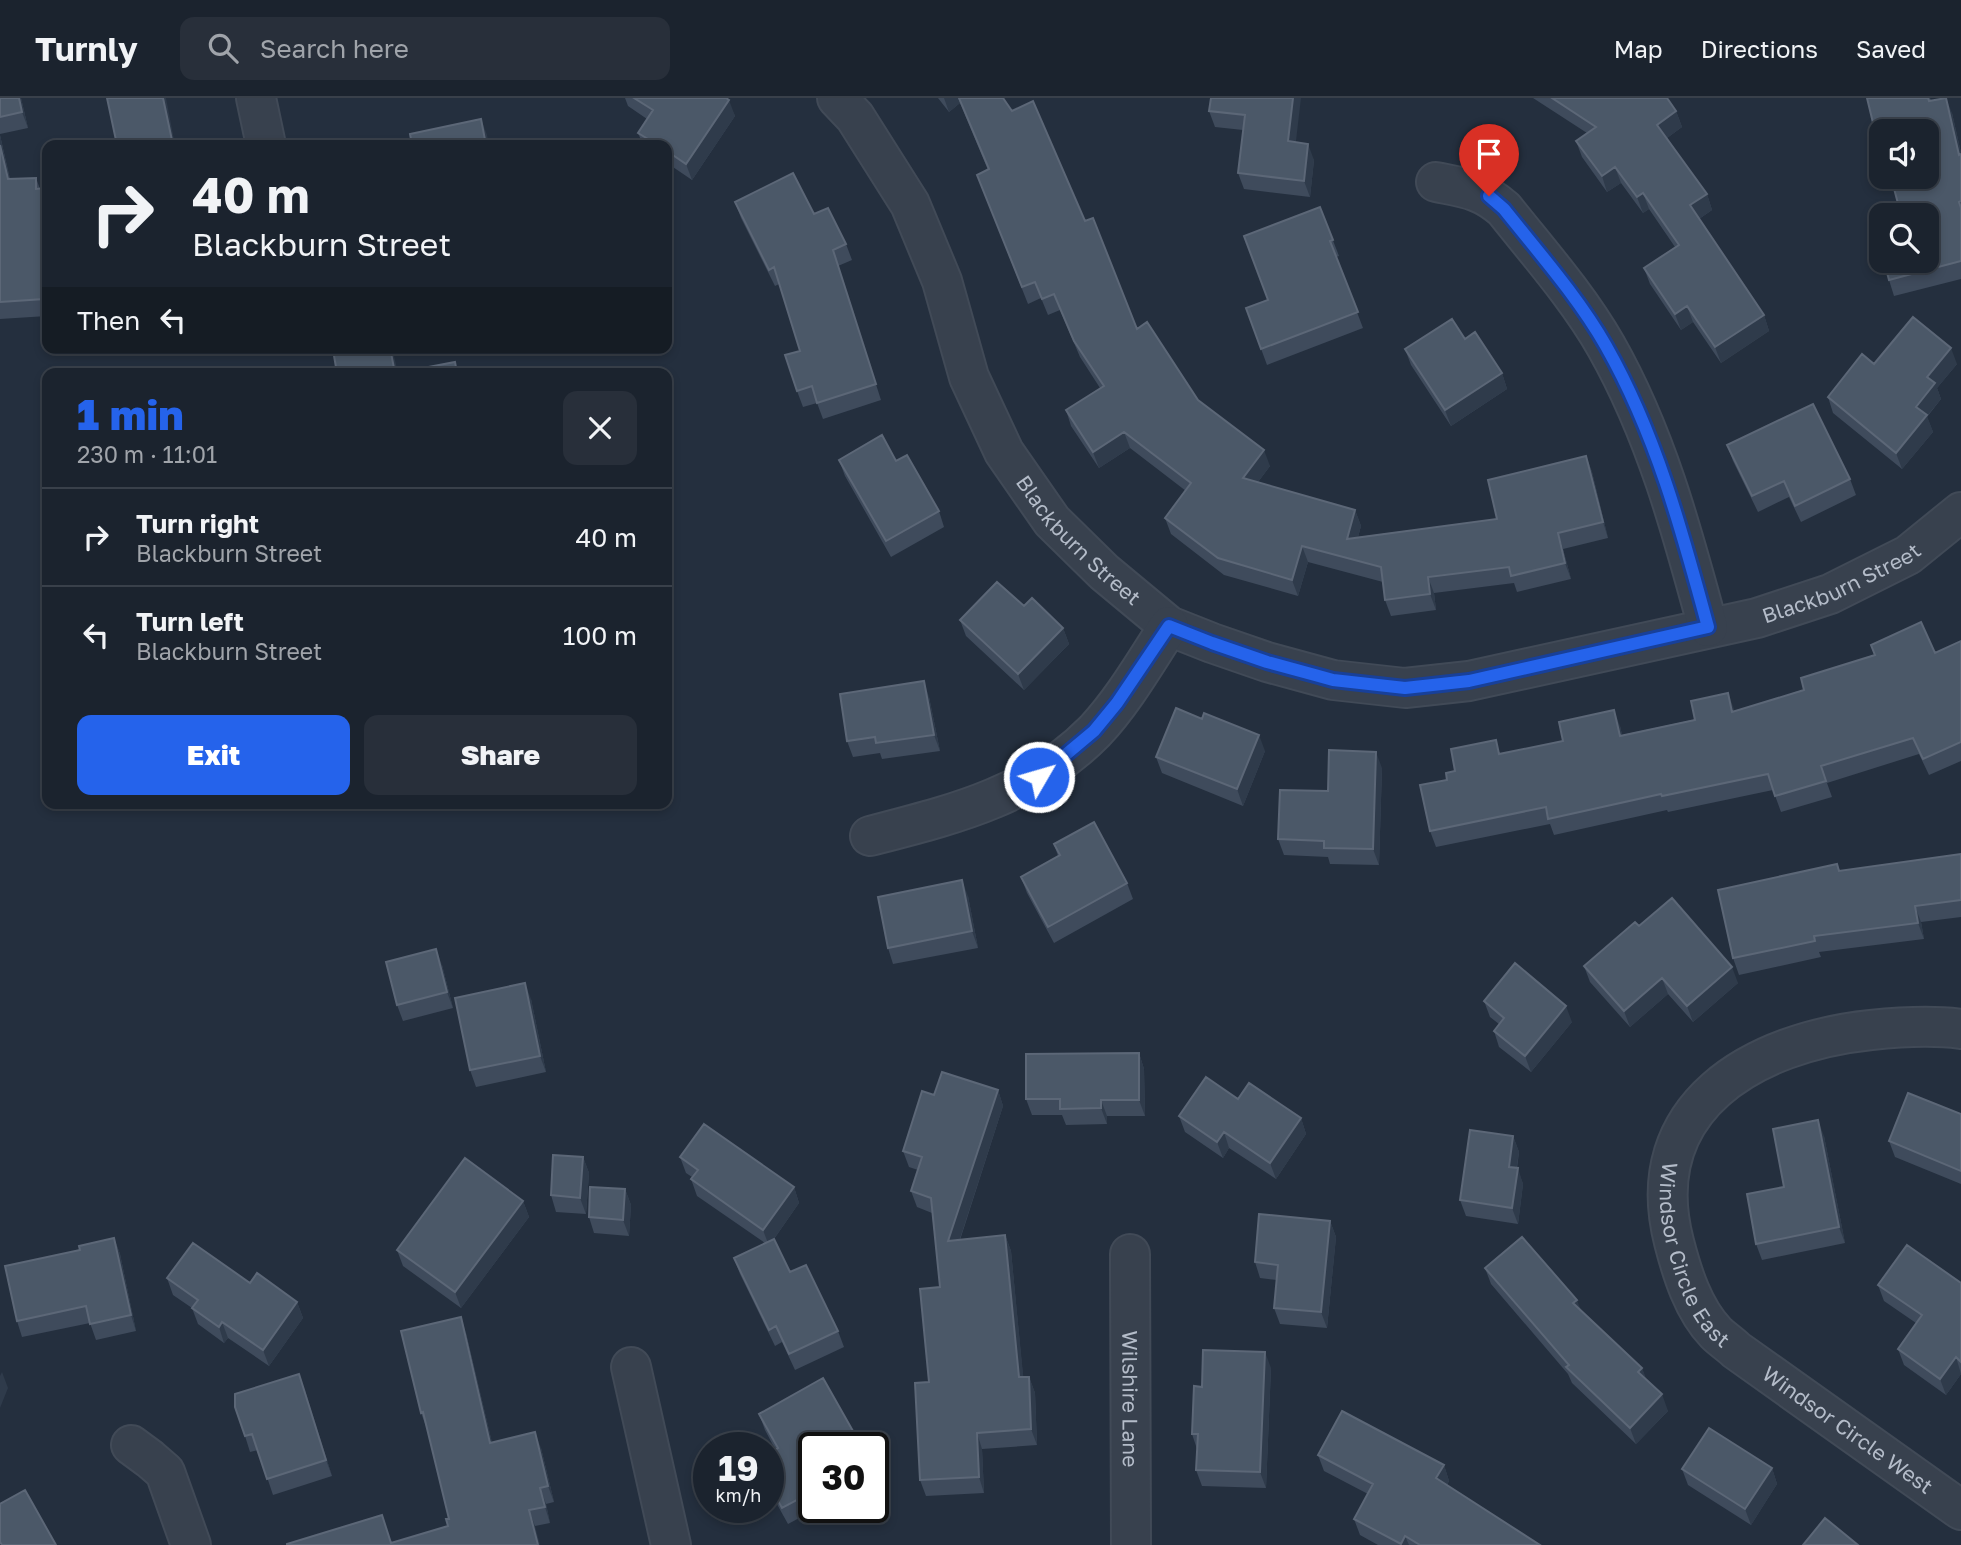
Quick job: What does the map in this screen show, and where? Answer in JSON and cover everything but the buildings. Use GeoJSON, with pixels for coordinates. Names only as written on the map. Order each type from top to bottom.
{"type":"FeatureCollection","features":[{"type":"Feature","properties":{"kind":"street"},"geometry":{"type":"LineString","coordinates":[[256,98],[266,140]]}},
{"type":"Feature","properties":{"kind":"street","name":"Blackburn Street"},"geometry":{"type":"LineString","coordinates":[[837,98],[855,117],[910,204],[943,281],[968,377],[1004,452],[1052,521],[1104,572],[1169,626],[1245,654],[1333,680],[1405,688],[1469,681],[1757,618],[1830,594],[1908,555],[1961,512]]}},
{"type":"Feature","properties":{"kind":"street"},"geometry":{"type":"LineString","coordinates":[[1436,182],[1472,189],[1489,196],[1504,209],[1600,336],[1638,411],[1662,472],[1676,510],[1708,627]]}},
{"type":"Feature","properties":{"kind":"street"},"geometry":{"type":"LineString","coordinates":[[870,836],[955,814],[1000,797],[1039,777],[1094,731],[1117,703],[1169,626]]}},
{"type":"Feature","properties":{"kind":"street","name":"Windsor Circle East"},"geometry":{"type":"LineString","coordinates":[[1736,1350],[1716,1332],[1702,1314],[1678,1259],[1671,1230],[1669,1172],[1676,1144],[1690,1120],[1709,1095],[1732,1075],[1788,1047],[1816,1039],[1879,1029],[1923,1027],[1961,1030]]}},
{"type":"Feature","properties":{"kind":"street","name":"Wilshire Lane"},"geometry":{"type":"LineString","coordinates":[[1130,1254],[1131,1545]]}},
{"type":"Feature","properties":{"kind":"street","name":"Windsor Circle West"},"geometry":{"type":"LineString","coordinates":[[1736,1350],[1961,1510]]}},
{"type":"Feature","properties":{"kind":"street"},"geometry":{"type":"LineString","coordinates":[[631,1367],[671,1545]]}},
{"type":"Feature","properties":{"kind":"street"},"geometry":{"type":"LineString","coordinates":[[131,1445],[164,1472],[191,1545]]}},
{"type":"Feature","properties":{"kind":"route"},"geometry":{"type":"LineString","coordinates":[[1039,777],[1094,731],[1117,703],[1169,626],[1267,662],[1333,680],[1405,688],[1469,681],[1708,627],[1676,510],[1643,421],[1623,379],[1586,314],[1504,209],[1489,196]]}}]}
